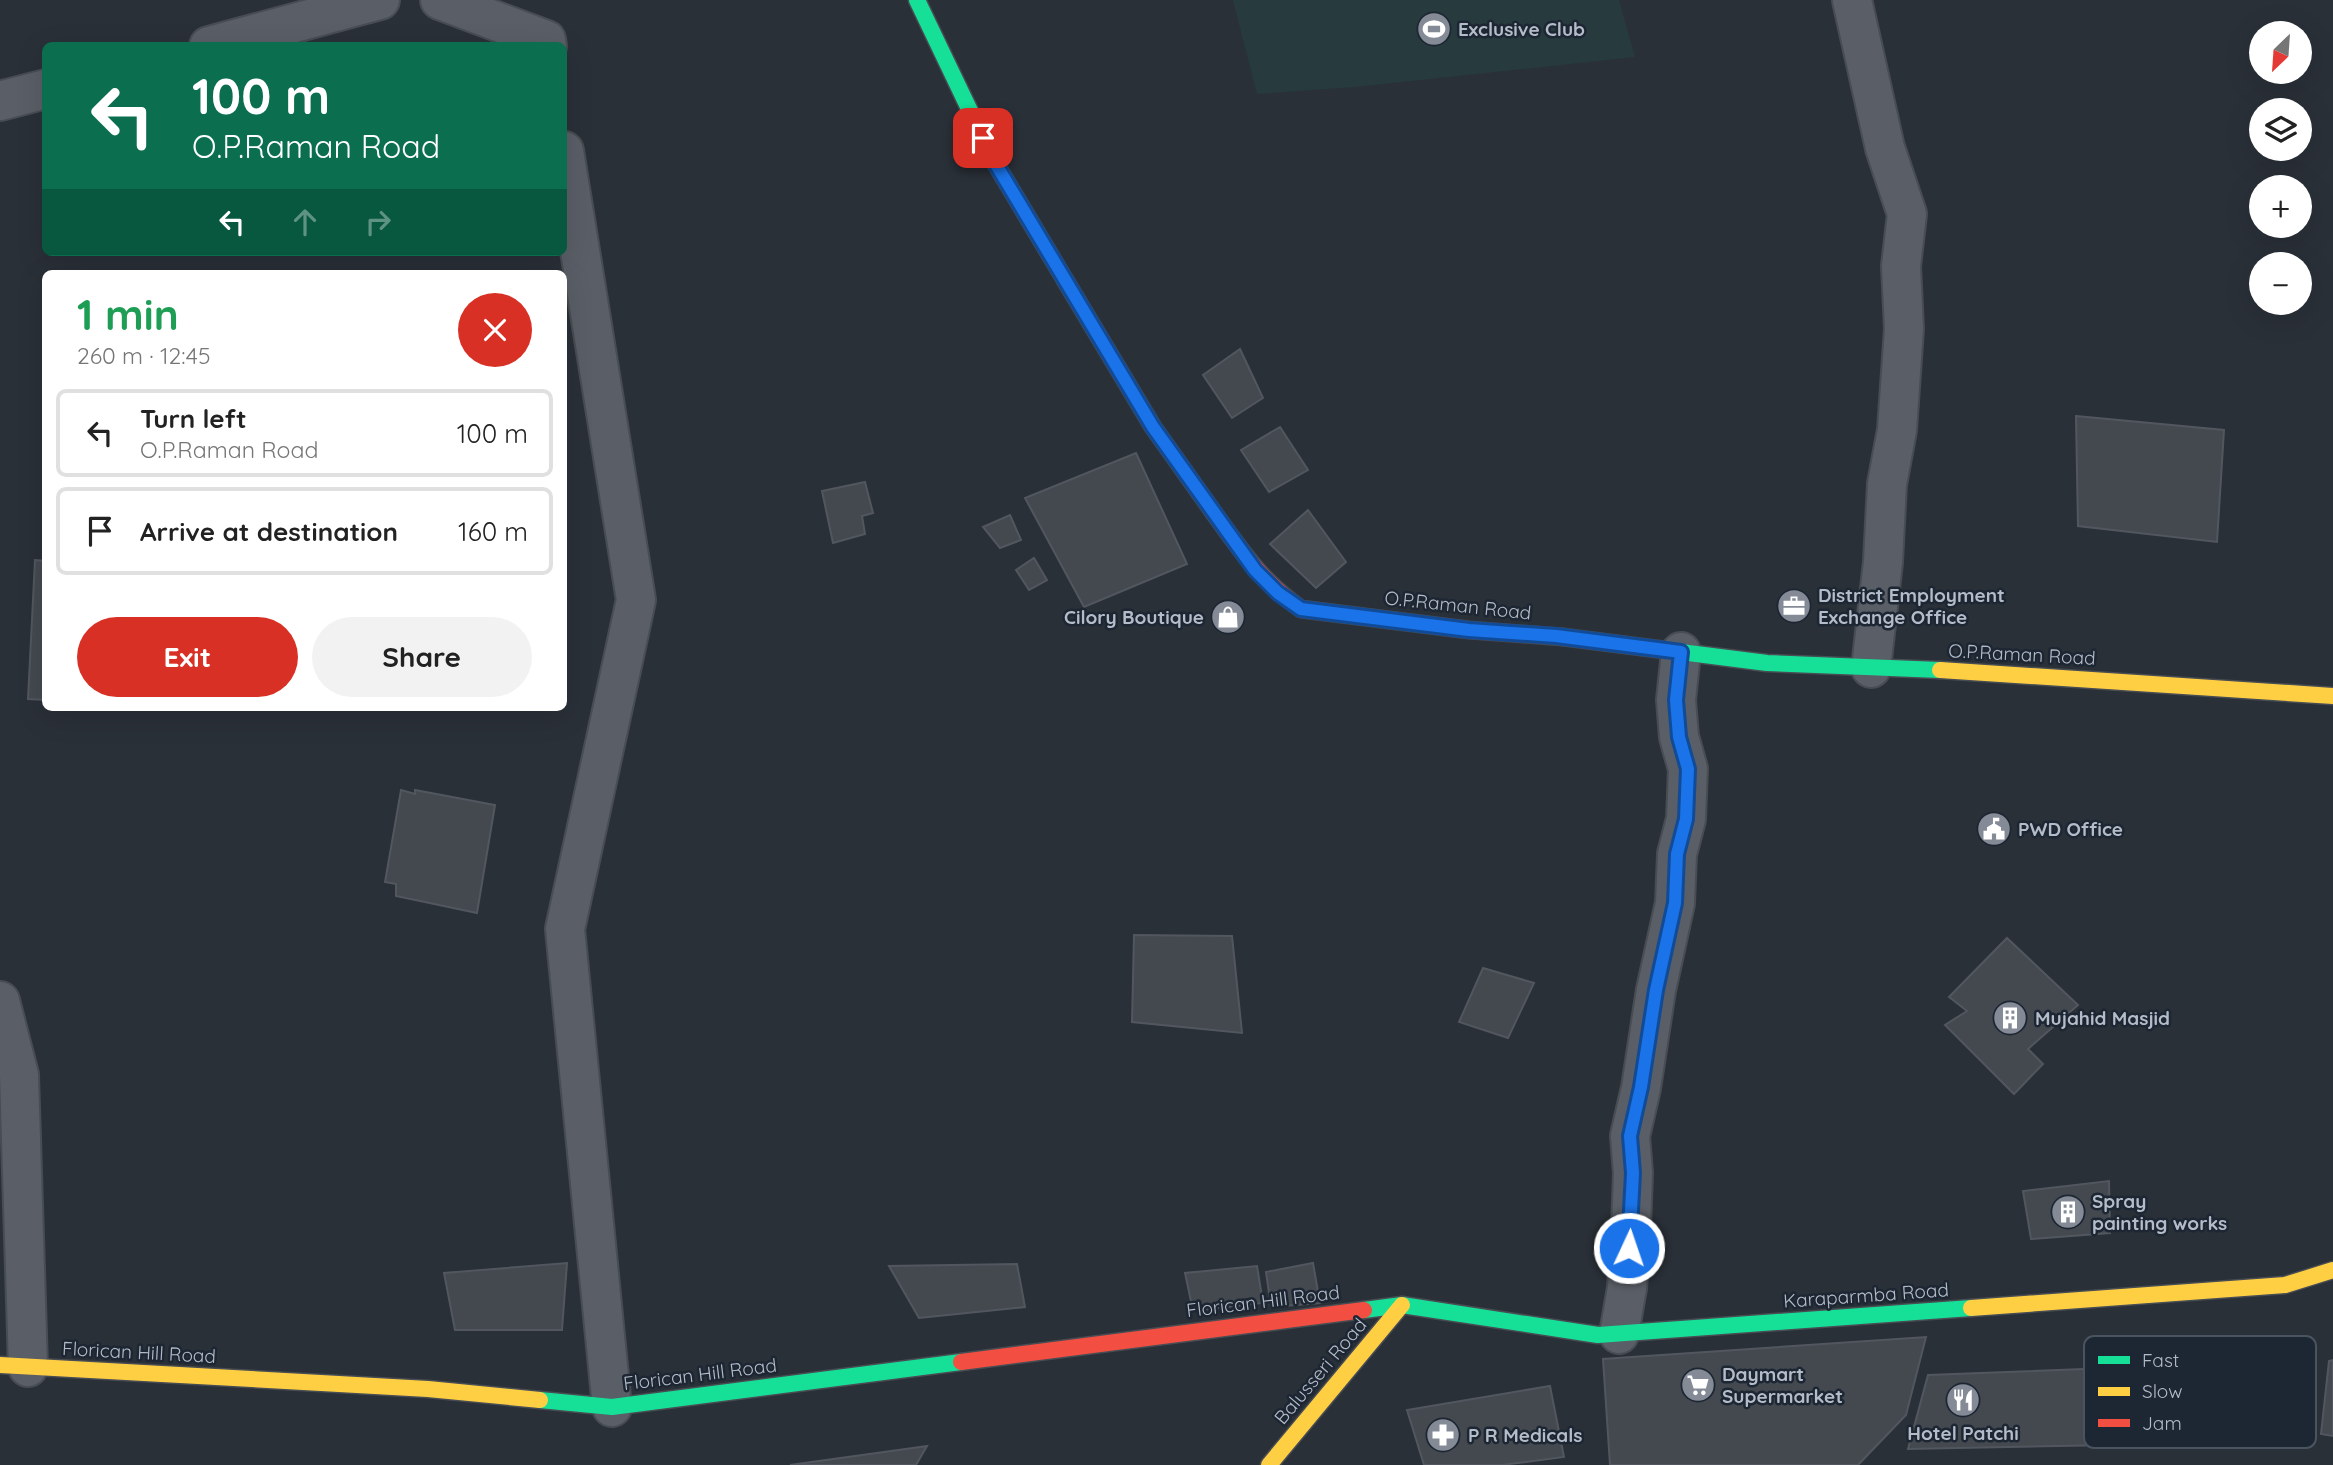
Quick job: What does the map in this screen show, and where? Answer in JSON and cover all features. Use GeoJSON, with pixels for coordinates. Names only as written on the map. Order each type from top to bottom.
{"type":"FeatureCollection","features":[{"type":"Feature","properties":{"kind":"street"},"geometry":{"type":"LineString","coordinates":[[224,42],[380,0]]}},
{"type":"Feature","properties":{"kind":"street"},"geometry":{"type":"LineString","coordinates":[[440,0],[546,42]]}},
{"type":"Feature","properties":{"kind":"street","name":"O.P.Raman Road"},"geometry":{"type":"LineString","coordinates":[[917,0],[994,161],[1153,427],[1255,570],[1278,593],[1301,609],[1469,630],[1556,636],[1767,663],[2006,673],[2333,696]]}},
{"type":"Feature","properties":{"kind":"street"},"geometry":{"type":"LineString","coordinates":[[1852,0],[1885,148],[1908,214],[1901,267],[1904,329],[1899,406],[1887,484],[1883,562],[1871,668]]}},
{"type":"Feature","properties":{"kind":"street"},"geometry":{"type":"LineString","coordinates":[[0,101],[42,90]]}},
{"type":"Feature","properties":{"kind":"street"},"geometry":{"type":"LineString","coordinates":[[567,170],[636,600],[565,929],[612,1407]]}},
{"type":"Feature","properties":{"kind":"street"},"geometry":{"type":"LineString","coordinates":[[1619,1334],[1627,1288],[1631,1228],[1633,1173],[1630,1136],[1641,1087],[1656,990],[1675,903],[1677,854],[1686,819],[1688,769],[1679,737],[1676,700],[1681,652]]}},
{"type":"Feature","properties":{"kind":"street"},"geometry":{"type":"LineString","coordinates":[[0,1001],[19,1074],[14,1366]]}},
{"type":"Feature","properties":{"kind":"street","name":"Karaparmba Road"},"geometry":{"type":"LineString","coordinates":[[1402,1305],[1598,1335],[2285,1285],[2333,1270]]}},
{"type":"Feature","properties":{"kind":"street","name":"Florican Hill Road"},"geometry":{"type":"LineString","coordinates":[[14,1366],[428,1390],[612,1407],[1402,1305]]}},
{"type":"Feature","properties":{"kind":"street","name":"Balusseri Road"},"geometry":{"type":"LineString","coordinates":[[1269,1465],[1402,1305]]}},
{"type":"Feature","properties":{"kind":"green space","name":"Exclusive Club"},"geometry":{"type":"Polygon","coordinates":[[[1233,0],[1619,0],[1635,57],[1355,87],[1257,94],[1233,0]]]}},
{"type":"Feature","properties":{"kind":"building"},"geometry":{"type":"Polygon","coordinates":[[[1240,349],[1263,398],[1232,418],[1203,375],[1240,349]]]}},
{"type":"Feature","properties":{"kind":"building"},"geometry":{"type":"Polygon","coordinates":[[[2076,416],[2224,430],[2217,542],[2078,526],[2076,416]]]}},
{"type":"Feature","properties":{"kind":"building"},"geometry":{"type":"Polygon","coordinates":[[[1280,427],[1308,470],[1269,492],[1241,450],[1280,427]]]}},
{"type":"Feature","properties":{"kind":"building"},"geometry":{"type":"Polygon","coordinates":[[[1136,453],[1187,564],[1084,607],[1025,498],[1136,453]]]}},
{"type":"Feature","properties":{"kind":"building"},"geometry":{"type":"Polygon","coordinates":[[[865,482],[873,513],[862,516],[865,534],[833,543],[822,491],[865,482]]]}},
{"type":"Feature","properties":{"kind":"building"},"geometry":{"type":"Polygon","coordinates":[[[1308,510],[1346,562],[1316,588],[1270,544],[1308,510]]]}},
{"type":"Feature","properties":{"kind":"building"},"geometry":{"type":"Polygon","coordinates":[[[1010,515],[1021,540],[1000,548],[983,527],[1010,515]]]}},
{"type":"Feature","properties":{"kind":"building"},"geometry":{"type":"Polygon","coordinates":[[[1034,558],[1047,580],[1029,590],[1016,570],[1034,558]]]}},
{"type":"Feature","properties":{"kind":"building"},"geometry":{"type":"Polygon","coordinates":[[[35,560],[42,561],[42,700],[28,699],[35,560]]]}},
{"type":"Feature","properties":{"kind":"building"},"geometry":{"type":"Polygon","coordinates":[[[401,790],[415,794],[415,790],[495,805],[477,913],[396,896],[396,884],[385,882],[401,790]]]}},
{"type":"Feature","properties":{"kind":"building"},"geometry":{"type":"Polygon","coordinates":[[[1134,935],[1232,936],[1242,1033],[1132,1022],[1134,935]]]}},
{"type":"Feature","properties":{"kind":"building","name":"Mujahid Masjid"},"geometry":{"type":"Polygon","coordinates":[[[2007,938],[2078,1005],[2028,1049],[2043,1064],[2014,1094],[1945,1025],[1967,1011],[1949,997],[2007,938]]]}},
{"type":"Feature","properties":{"kind":"building"},"geometry":{"type":"Polygon","coordinates":[[[1483,968],[1534,983],[1508,1038],[1459,1022],[1483,968]]]}},
{"type":"Feature","properties":{"kind":"building","name":"Spray painting works"},"geometry":{"type":"Polygon","coordinates":[[[2109,1181],[2110,1233],[2031,1239],[2023,1191],[2109,1181]]]}},
{"type":"Feature","properties":{"kind":"building"},"geometry":{"type":"Polygon","coordinates":[[[567,1263],[562,1330],[455,1330],[444,1273],[567,1263]]]}},
{"type":"Feature","properties":{"kind":"building"},"geometry":{"type":"Polygon","coordinates":[[[1313,1263],[1320,1303],[1271,1307],[1266,1272],[1313,1263]]]}},
{"type":"Feature","properties":{"kind":"building"},"geometry":{"type":"Polygon","coordinates":[[[1017,1264],[1025,1307],[919,1318],[889,1266],[1017,1264]]]}},
{"type":"Feature","properties":{"kind":"building"},"geometry":{"type":"Polygon","coordinates":[[[1257,1266],[1263,1303],[1193,1311],[1185,1273],[1257,1266]]]}},
{"type":"Feature","properties":{"kind":"building"},"geometry":{"type":"Polygon","coordinates":[[[1926,1337],[1906,1415],[1858,1465],[1610,1465],[1603,1359],[1926,1337]]]}},
{"type":"Feature","properties":{"kind":"building"},"geometry":{"type":"Polygon","coordinates":[[[2333,1360],[2333,1436],[2321,1434],[2329,1361],[2333,1360]]]}},
{"type":"Feature","properties":{"kind":"building"},"geometry":{"type":"Polygon","coordinates":[[[2084,1369],[2084,1445],[1908,1449],[1928,1375],[2084,1369]]]}},
{"type":"Feature","properties":{"kind":"building"},"geometry":{"type":"Polygon","coordinates":[[[1550,1386],[1564,1457],[1502,1465],[1424,1465],[1407,1410],[1550,1386]]]}},
{"type":"Feature","properties":{"kind":"building"},"geometry":{"type":"Polygon","coordinates":[[[927,1446],[916,1465],[790,1465],[927,1446]]]}},
{"type":"Feature","properties":{"kind":"traffic: fast"},"geometry":{"type":"LineString","coordinates":[[917,0],[994,161],[1065,280]]}},
{"type":"Feature","properties":{"kind":"traffic: fast"},"geometry":{"type":"LineString","coordinates":[[1563,637],[1767,663],[1940,670]]}},
{"type":"Feature","properties":{"kind":"traffic: fast"},"geometry":{"type":"LineString","coordinates":[[1364,1310],[1402,1305],[1598,1335],[1971,1308]]}},
{"type":"Feature","properties":{"kind":"traffic: fast"},"geometry":{"type":"LineString","coordinates":[[540,1400],[612,1407],[961,1362]]}},
{"type":"Feature","properties":{"kind":"traffic: slow"},"geometry":{"type":"LineString","coordinates":[[1065,280],[1153,427],[1214,513]]}},
{"type":"Feature","properties":{"kind":"traffic: slow"},"geometry":{"type":"LineString","coordinates":[[1940,670],[2333,696]]}},
{"type":"Feature","properties":{"kind":"traffic: slow"},"geometry":{"type":"LineString","coordinates":[[1971,1308],[2285,1285],[2333,1270]]}},
{"type":"Feature","properties":{"kind":"traffic: slow"},"geometry":{"type":"LineString","coordinates":[[1269,1465],[1402,1305]]}},
{"type":"Feature","properties":{"kind":"traffic: slow"},"geometry":{"type":"LineString","coordinates":[[0,1365],[428,1389],[540,1400]]}},
{"type":"Feature","properties":{"kind":"traffic: jam"},"geometry":{"type":"LineString","coordinates":[[1214,513],[1263,577],[1301,609],[1469,630],[1563,637]]}},
{"type":"Feature","properties":{"kind":"traffic: jam"},"geometry":{"type":"LineString","coordinates":[[961,1362],[1364,1310]]}},
{"type":"Feature","properties":{"kind":"place","name":"Exclusive Club"},"geometry":{"type":"Point","coordinates":[1434,29]}},
{"type":"Feature","properties":{"kind":"place","name":"District Employment Exchange Office"},"geometry":{"type":"Point","coordinates":[1794,606]}},
{"type":"Feature","properties":{"kind":"place","name":"Cilory Boutique"},"geometry":{"type":"Point","coordinates":[1228,617]}},
{"type":"Feature","properties":{"kind":"place","name":"PWD Office"},"geometry":{"type":"Point","coordinates":[1994,829]}},
{"type":"Feature","properties":{"kind":"place","name":"Mujahid Masjid"},"geometry":{"type":"Point","coordinates":[2010,1018]}},
{"type":"Feature","properties":{"kind":"place","name":"Spray painting works"},"geometry":{"type":"Point","coordinates":[2068,1212]}},
{"type":"Feature","properties":{"kind":"place","name":"Daymart Supermarket"},"geometry":{"type":"Point","coordinates":[1698,1385]}},
{"type":"Feature","properties":{"kind":"place","name":"Hotel Patchi"},"geometry":{"type":"Point","coordinates":[1963,1400]}},
{"type":"Feature","properties":{"kind":"place","name":"P R Medicals"},"geometry":{"type":"Point","coordinates":[1443,1435]}},
{"type":"Feature","properties":{"kind":"route"},"geometry":{"type":"LineString","coordinates":[[983,138],[994,161],[1153,427],[1255,570],[1278,593],[1301,609],[1681,652],[1676,700],[1679,737],[1688,769],[1686,819],[1677,854],[1675,903],[1665,943],[1630,1136],[1633,1173],[1629,1248]]}}]}
